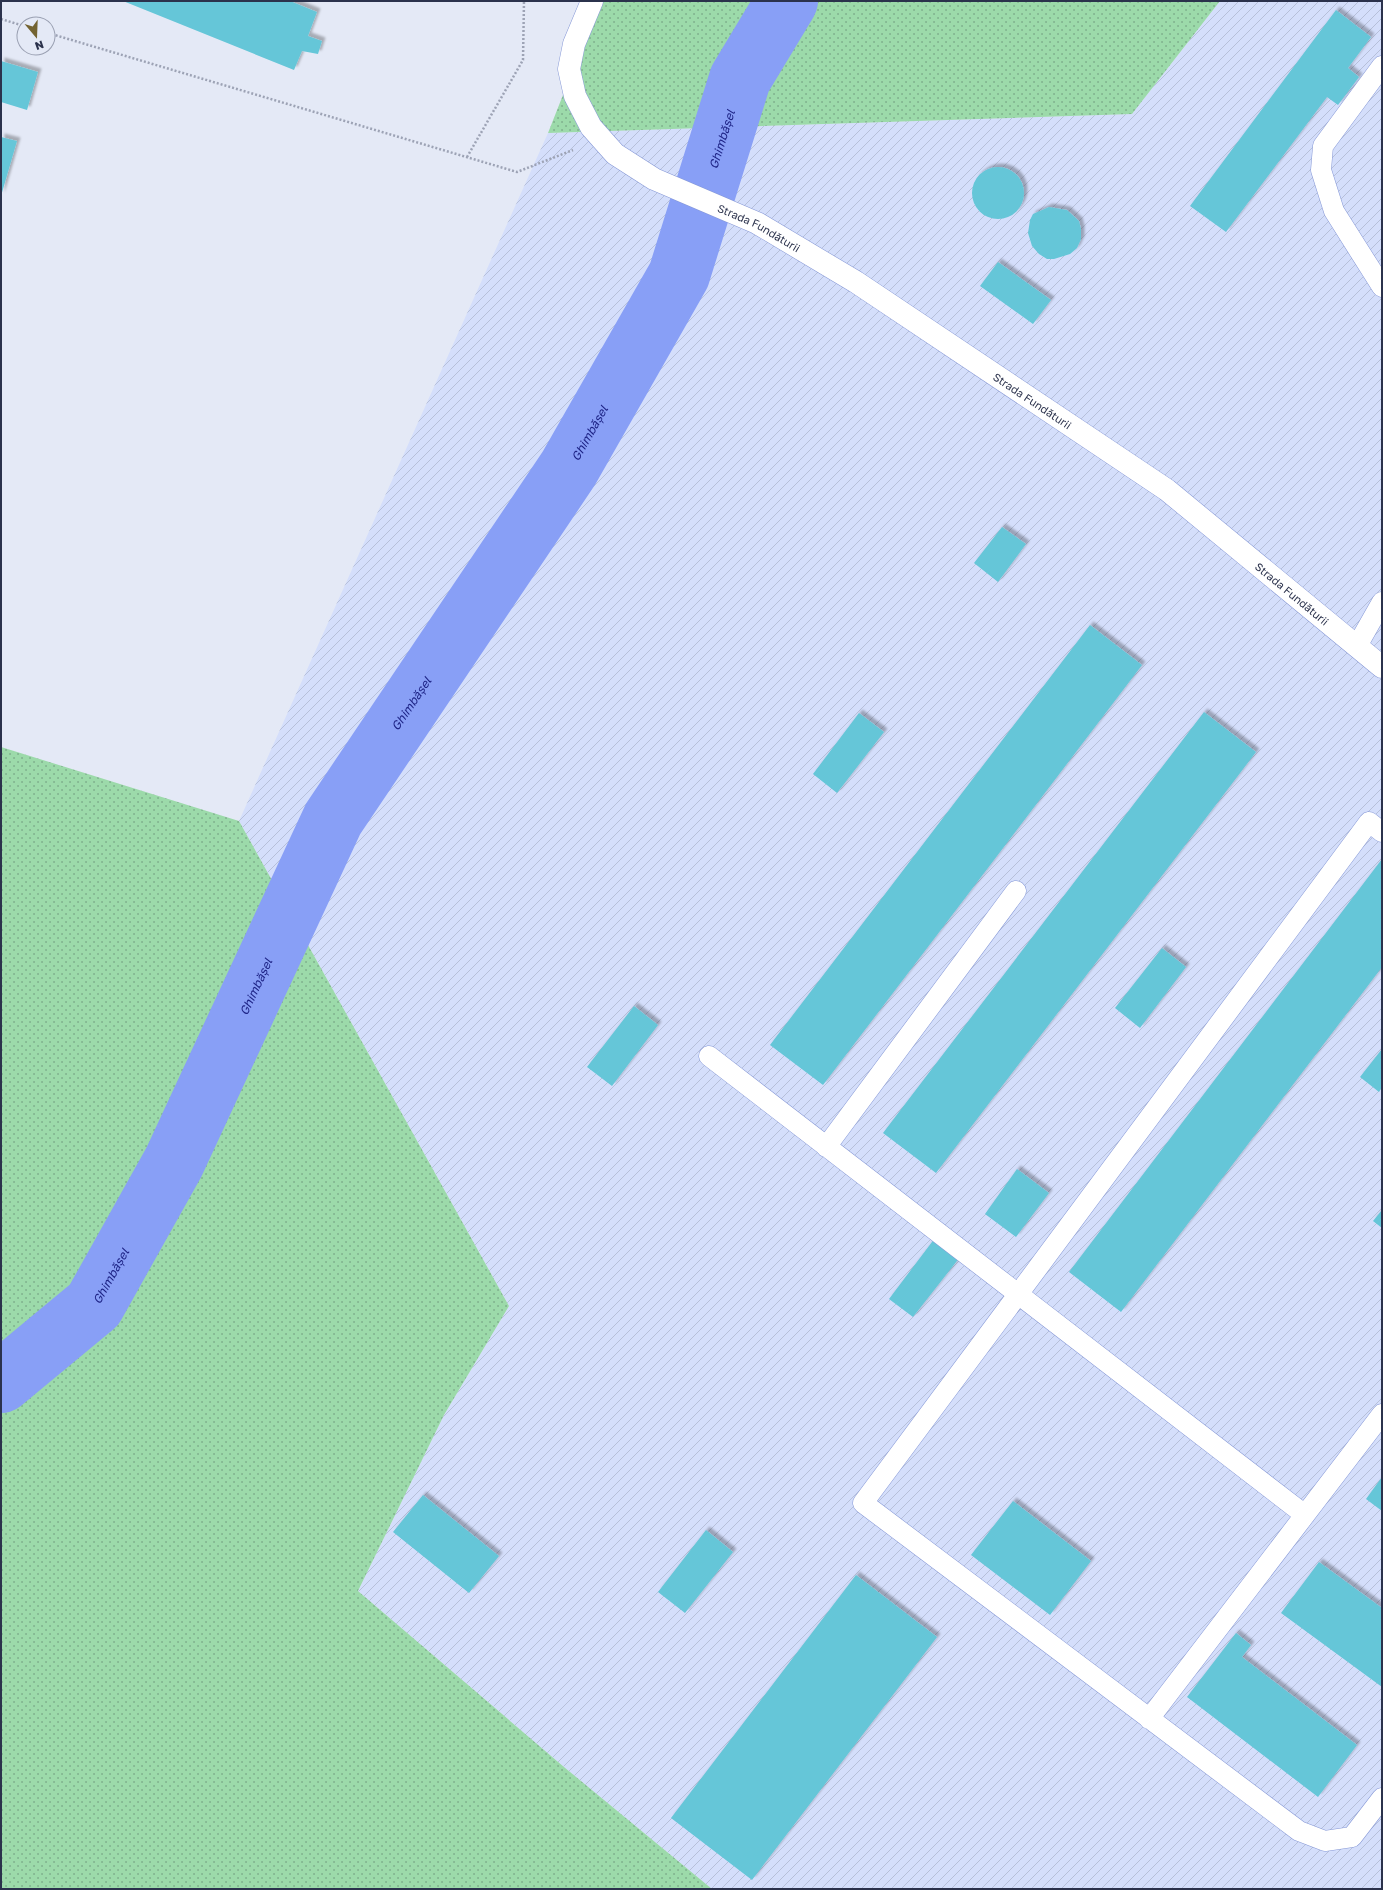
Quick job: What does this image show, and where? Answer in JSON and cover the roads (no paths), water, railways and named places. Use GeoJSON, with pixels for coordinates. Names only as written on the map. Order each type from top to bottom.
{"type":"FeatureCollection","features":[{"type":"Feature","properties":{"kind":"street","name":"Strada Fundăturii"},"geometry":{"type":"LineString","coordinates":[[592,1],[574,44],[569,69],[575,96],[591,126],[615,154],[654,179],[757,223],[856,282],[1167,490],[1382,667]]}},
{"type":"Feature","properties":{"kind":"lane"},"geometry":{"type":"LineString","coordinates":[[1382,66],[1323,146],[1321,170],[1334,211],[1382,287]]}},
{"type":"Feature","properties":{"kind":"lane"},"geometry":{"type":"LineString","coordinates":[[1357,646],[1382,602]]}},
{"type":"Feature","properties":{"kind":"lane"},"geometry":{"type":"LineString","coordinates":[[1382,832],[1369,822],[862,1503],[1299,1832],[1325,1841],[1352,1837],[1382,1798]]}},
{"type":"Feature","properties":{"kind":"lane"},"geometry":{"type":"LineString","coordinates":[[826,1146],[1016,891]]}},
{"type":"Feature","properties":{"kind":"lane"},"geometry":{"type":"LineString","coordinates":[[709,1056],[1304,1515]]}},
{"type":"Feature","properties":{"kind":"lane"},"geometry":{"type":"LineString","coordinates":[[1150,1719],[1382,1414]]}},
{"type":"Feature","properties":{"kind":"waterway","name":"Ghimbășel"},"geometry":{"type":"LineString","coordinates":[[1,1382],[94,1305],[174,1162],[333,819],[569,468],[679,275],[740,79],[787,1]]}}]}
